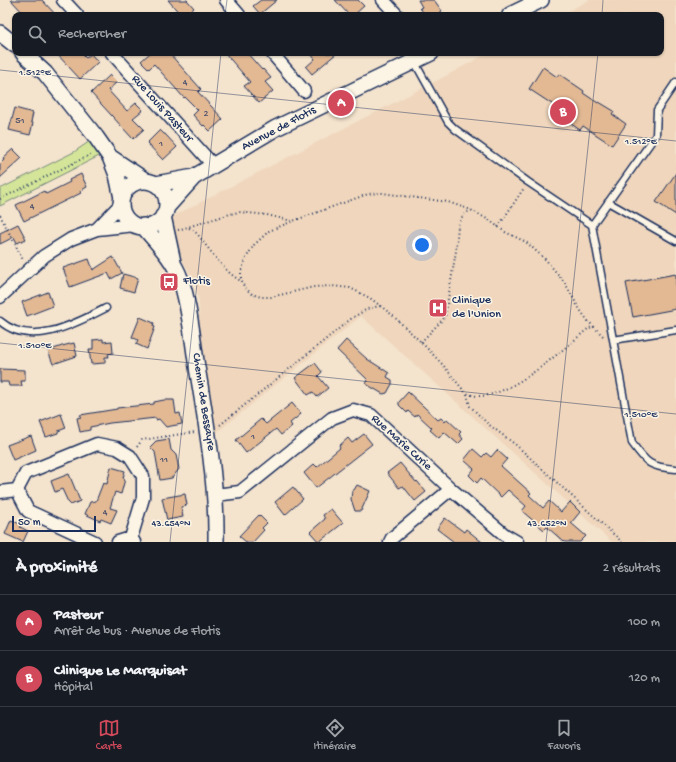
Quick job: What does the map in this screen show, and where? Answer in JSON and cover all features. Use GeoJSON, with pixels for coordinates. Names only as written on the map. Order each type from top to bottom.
{"type":"FeatureCollection","features":[{"type":"Feature","properties":{"kind":"street"},"geometry":{"type":"LineString","coordinates":[[64,0],[74,12]]}},
{"type":"Feature","properties":{"kind":"street"},"geometry":{"type":"LineString","coordinates":[[226,0],[236,12]]}},
{"type":"Feature","properties":{"kind":"street"},"geometry":{"type":"LineString","coordinates":[[383,0],[393,12]]}},
{"type":"Feature","properties":{"kind":"street"},"geometry":{"type":"LineString","coordinates":[[516,12],[542,0]]}},
{"type":"Feature","properties":{"kind":"street"},"geometry":{"type":"LineString","coordinates":[[0,34],[12,43]]}},
{"type":"Feature","properties":{"kind":"street"},"geometry":{"type":"LineString","coordinates":[[26,56],[45,73],[107,152],[117,175],[122,200],[122,210],[130,221],[139,226]]}},
{"type":"Feature","properties":{"kind":"street","name":"Rue Louis Pasteur"},"geometry":{"type":"LineString","coordinates":[[115,56],[213,165]]}},
{"type":"Feature","properties":{"kind":"street"},"geometry":{"type":"LineString","coordinates":[[275,56],[304,90]]}},
{"type":"Feature","properties":{"kind":"street","name":"Avenue de Flotis"},"geometry":{"type":"LineString","coordinates":[[165,212],[194,177],[213,165],[276,128],[413,57]]}},
{"type":"Feature","properties":{"kind":"street"},"geometry":{"type":"LineString","coordinates":[[0,297],[44,256],[71,239],[98,229],[154,224],[165,212],[167,200],[165,194],[151,182],[107,152]]}},
{"type":"Feature","properties":{"kind":"street","name":"Avenue de Flotis"},"geometry":{"type":"LineString","coordinates":[[151,182],[194,177]]}},
{"type":"Feature","properties":{"kind":"street"},"geometry":{"type":"LineString","coordinates":[[98,229],[122,200],[126,191],[131,185],[138,182],[151,182]]}},
{"type":"Feature","properties":{"kind":"street","name":"Chemin de Bessayre"},"geometry":{"type":"LineString","coordinates":[[165,212],[174,265],[180,279],[188,313],[208,430],[215,495],[216,542]]}},
{"type":"Feature","properties":{"kind":"street","name":"Chemin de Bessayre"},"geometry":{"type":"LineString","coordinates":[[139,226],[174,265]]}},
{"type":"Feature","properties":{"kind":"street","name":"Rue Marie Curie"},"geometry":{"type":"LineString","coordinates":[[215,495],[240,492],[332,418],[353,410],[371,414],[451,489],[505,535],[517,542]]}},
{"type":"Feature","properties":{"kind":"street"},"geometry":{"type":"LineString","coordinates":[[18,490],[26,473],[98,444],[117,448],[130,456],[143,476],[143,498],[133,540],[118,542]]}},
{"type":"Feature","properties":{"kind":"street"},"geometry":{"type":"LineString","coordinates":[[390,542],[392,538],[451,489]]}},
{"type":"Feature","properties":{"kind":"street"},"geometry":{"type":"LineString","coordinates":[[0,492],[18,490]]}},
{"type":"Feature","properties":{"kind":"street"},"geometry":{"type":"LineString","coordinates":[[18,490],[28,511],[96,542]]}},
{"type":"Feature","properties":{"kind":"lane"},"geometry":{"type":"LineString","coordinates":[[413,57],[448,122],[455,129],[528,182],[592,225]]}},
{"type":"Feature","properties":{"kind":"lane"},"geometry":{"type":"LineString","coordinates":[[676,82],[656,110],[656,135],[592,225],[632,443],[645,461],[660,468],[676,469]]}},
{"type":"Feature","properties":{"kind":"lane"},"geometry":{"type":"LineString","coordinates":[[608,202],[676,241]]}},
{"type":"Feature","properties":{"kind":"lane"},"geometry":{"type":"LineString","coordinates":[[0,321],[6,326],[19,332],[48,332],[65,327],[106,308]]}},
{"type":"Feature","properties":{"kind":"lane"},"geometry":{"type":"LineString","coordinates":[[613,340],[676,330]]}},
{"type":"Feature","properties":{"kind":"path"},"geometry":{"type":"LineString","coordinates":[[0,199],[107,152]]}},
{"type":"Feature","properties":{"kind":"path"},"geometry":{"type":"LineString","coordinates":[[498,227],[528,182]]}},
{"type":"Feature","properties":{"kind":"path"},"geometry":{"type":"LineString","coordinates":[[604,343],[603,336],[587,320],[565,283],[546,260],[526,242],[505,232],[489,220],[471,210],[448,202],[382,194],[368,194],[269,231],[254,245],[246,258],[241,272],[244,287],[252,294],[261,297],[271,297],[314,287],[332,286],[350,288],[370,298],[391,314],[421,342],[468,394],[470,406],[488,424],[516,445],[622,542]]}},
{"type":"Feature","properties":{"kind":"path"},"geometry":{"type":"LineString","coordinates":[[421,342],[445,317],[456,251],[458,225],[463,216],[471,210]]}},
{"type":"Feature","properties":{"kind":"path"},"geometry":{"type":"LineString","coordinates":[[176,230],[239,212],[267,215],[294,221]]}},
{"type":"Feature","properties":{"kind":"path"},"geometry":{"type":"LineString","coordinates":[[0,215],[28,270]]}},
{"type":"Feature","properties":{"kind":"path"},"geometry":{"type":"LineString","coordinates":[[188,227],[196,233],[220,264],[231,275],[242,282]]}},
{"type":"Feature","properties":{"kind":"path"},"geometry":{"type":"LineString","coordinates":[[130,456],[142,440],[208,430],[218,426],[352,318],[367,309],[380,306]]}},
{"type":"Feature","properties":{"kind":"path"},"geometry":{"type":"LineString","coordinates":[[468,394],[476,396],[494,394],[513,386],[545,364],[589,328],[594,327]]}},
{"type":"Feature","properties":{"kind":"shaded area","name":"Clinique de l'Union"},"geometry":{"type":"Polygon","coordinates":[[[589,0],[676,0],[676,542],[612,542],[361,316],[216,433],[200,340],[199,300],[194,279],[182,260],[168,219],[482,56],[664,56],[664,12],[567,12],[589,0]]]}},
{"type":"Feature","properties":{"kind":"green space"},"geometry":{"type":"Polygon","coordinates":[[[96,137],[107,152],[0,206],[0,189],[74,152],[96,137]]]}},
{"type":"Feature","properties":{"kind":"building"},"geometry":{"type":"Polygon","coordinates":[[[11,0],[42,0],[53,12],[22,12],[11,0]]]}},
{"type":"Feature","properties":{"kind":"building"},"geometry":{"type":"Polygon","coordinates":[[[168,0],[187,0],[194,8],[189,12],[178,12],[168,0]]]}},
{"type":"Feature","properties":{"kind":"building"},"geometry":{"type":"Polygon","coordinates":[[[261,0],[277,0],[262,12],[258,12],[253,6],[261,0]]]}},
{"type":"Feature","properties":{"kind":"building"},"geometry":{"type":"Polygon","coordinates":[[[335,0],[358,0],[364,6],[357,12],[346,12],[335,0]]]}},
{"type":"Feature","properties":{"kind":"building"},"geometry":{"type":"Polygon","coordinates":[[[418,0],[434,0],[442,11],[423,12],[420,8],[422,7],[418,0]]]}},
{"type":"Feature","properties":{"kind":"building"},"geometry":{"type":"Polygon","coordinates":[[[59,56],[84,56],[86,58],[88,56],[93,56],[98,62],[80,79],[59,56]]]}},
{"type":"Feature","properties":{"kind":"building"},"geometry":{"type":"Polygon","coordinates":[[[147,56],[172,56],[201,89],[198,92],[223,119],[210,131],[193,115],[198,110],[185,97],[184,98],[154,64],[149,69],[141,61],[147,56]]]}},
{"type":"Feature","properties":{"kind":"building"},"geometry":{"type":"Polygon","coordinates":[[[228,56],[250,56],[271,78],[265,82],[273,91],[259,103],[244,86],[250,82],[228,56]]]}},
{"type":"Feature","properties":{"kind":"building"},"geometry":{"type":"Polygon","coordinates":[[[312,56],[333,56],[312,74],[306,67],[315,59],[312,56]]]}},
{"type":"Feature","properties":{"kind":"building"},"geometry":{"type":"Polygon","coordinates":[[[543,67],[557,77],[559,74],[584,91],[583,93],[614,111],[612,114],[626,124],[612,145],[583,126],[580,130],[555,113],[558,108],[529,89],[543,67]]]}},
{"type":"Feature","properties":{"kind":"building"},"geometry":{"type":"Polygon","coordinates":[[[110,75],[117,82],[108,90],[127,111],[136,103],[143,110],[133,118],[144,129],[133,139],[91,93],[110,75]]]}},
{"type":"Feature","properties":{"kind":"building"},"geometry":{"type":"Polygon","coordinates":[[[15,108],[33,113],[31,122],[33,123],[30,135],[9,130],[15,108]]]}},
{"type":"Feature","properties":{"kind":"building"},"geometry":{"type":"Polygon","coordinates":[[[160,130],[177,147],[163,160],[147,143],[160,130]]]}},
{"type":"Feature","properties":{"kind":"building"},"geometry":{"type":"Polygon","coordinates":[[[13,149],[22,158],[0,178],[0,164],[4,160],[3,158],[13,149]]]}},
{"type":"Feature","properties":{"kind":"building"},"geometry":{"type":"Polygon","coordinates":[[[676,173],[676,215],[656,202],[676,173]]]}},
{"type":"Feature","properties":{"kind":"building"},"geometry":{"type":"Polygon","coordinates":[[[81,174],[87,187],[80,191],[81,193],[24,221],[16,205],[44,191],[46,194],[70,182],[69,180],[81,174]]]}},
{"type":"Feature","properties":{"kind":"building"},"geometry":{"type":"Polygon","coordinates":[[[18,224],[26,239],[17,243],[14,237],[0,244],[0,233],[18,224]]]}},
{"type":"Feature","properties":{"kind":"building"},"geometry":{"type":"Polygon","coordinates":[[[113,257],[122,273],[111,279],[108,273],[70,287],[63,268],[89,259],[93,270],[113,257]]]}},
{"type":"Feature","properties":{"kind":"building"},"geometry":{"type":"Polygon","coordinates":[[[123,274],[138,278],[134,292],[120,288],[123,274]]]}},
{"type":"Feature","properties":{"kind":"building"},"geometry":{"type":"Polygon","coordinates":[[[676,274],[676,309],[633,317],[626,283],[676,274]]]}},
{"type":"Feature","properties":{"kind":"building"},"geometry":{"type":"Polygon","coordinates":[[[48,292],[53,306],[27,316],[22,302],[48,292]]]}},
{"type":"Feature","properties":{"kind":"building"},"geometry":{"type":"Polygon","coordinates":[[[140,317],[154,323],[153,326],[155,327],[147,349],[136,344],[138,340],[132,337],[140,317]]]}},
{"type":"Feature","properties":{"kind":"building"},"geometry":{"type":"Polygon","coordinates":[[[103,339],[103,342],[112,341],[113,353],[108,354],[109,357],[105,357],[105,363],[91,364],[89,349],[93,349],[93,340],[103,339]]]}},
{"type":"Feature","properties":{"kind":"building"},"geometry":{"type":"Polygon","coordinates":[[[346,340],[367,359],[389,373],[387,377],[392,380],[392,384],[387,393],[383,394],[366,384],[368,380],[337,350],[346,340]]]}},
{"type":"Feature","properties":{"kind":"building"},"geometry":{"type":"Polygon","coordinates":[[[74,343],[77,356],[53,364],[48,351],[74,343]]]}},
{"type":"Feature","properties":{"kind":"building"},"geometry":{"type":"Polygon","coordinates":[[[315,363],[322,372],[318,376],[328,388],[317,397],[313,392],[308,395],[295,378],[315,363]]]}},
{"type":"Feature","properties":{"kind":"building"},"geometry":{"type":"Polygon","coordinates":[[[0,369],[25,370],[25,381],[21,381],[22,386],[9,386],[8,382],[0,382],[0,369]]]}},
{"type":"Feature","properties":{"kind":"building"},"geometry":{"type":"Polygon","coordinates":[[[408,392],[438,420],[441,418],[445,422],[447,419],[461,432],[459,434],[463,439],[458,444],[444,432],[439,438],[430,430],[432,428],[417,414],[415,417],[408,411],[407,413],[399,405],[399,402],[408,392]]]}},
{"type":"Feature","properties":{"kind":"building"},"geometry":{"type":"Polygon","coordinates":[[[174,400],[176,414],[180,413],[182,424],[166,427],[159,419],[156,420],[156,418],[110,423],[90,427],[90,430],[80,432],[77,418],[81,417],[80,415],[117,408],[154,404],[154,402],[174,400]]]}},
{"type":"Feature","properties":{"kind":"building"},"geometry":{"type":"Polygon","coordinates":[[[292,403],[301,414],[290,423],[292,426],[281,435],[276,429],[246,453],[236,440],[261,419],[266,424],[292,403]]]}},
{"type":"Feature","properties":{"kind":"building"},"geometry":{"type":"Polygon","coordinates":[[[61,414],[66,428],[58,431],[58,433],[46,437],[40,422],[61,414]]]}},
{"type":"Feature","properties":{"kind":"building"},"geometry":{"type":"Polygon","coordinates":[[[364,434],[372,444],[316,488],[304,473],[314,464],[317,467],[340,448],[339,446],[348,438],[352,443],[364,434]]]}},
{"type":"Feature","properties":{"kind":"building"},"geometry":{"type":"Polygon","coordinates":[[[31,436],[36,450],[13,460],[7,445],[31,436]]]}},
{"type":"Feature","properties":{"kind":"building"},"geometry":{"type":"Polygon","coordinates":[[[169,439],[171,450],[176,455],[179,469],[172,478],[160,480],[155,452],[150,447],[156,441],[169,439]]]}},
{"type":"Feature","properties":{"kind":"building"},"geometry":{"type":"Polygon","coordinates":[[[473,449],[482,457],[486,453],[491,457],[497,450],[507,459],[501,466],[531,493],[529,495],[543,508],[549,501],[561,512],[570,502],[580,512],[571,523],[586,536],[580,542],[564,542],[547,527],[544,530],[522,511],[526,506],[508,490],[501,497],[481,478],[477,483],[469,475],[474,469],[464,460],[473,449]]]}},
{"type":"Feature","properties":{"kind":"building"},"geometry":{"type":"Polygon","coordinates":[[[400,463],[426,492],[415,501],[403,486],[399,488],[387,473],[400,463]]]}},
{"type":"Feature","properties":{"kind":"building"},"geometry":{"type":"Polygon","coordinates":[[[111,467],[125,471],[123,478],[125,479],[121,494],[115,492],[110,508],[117,510],[111,523],[101,519],[100,521],[85,514],[90,502],[96,501],[103,483],[107,484],[111,467]]]}},
{"type":"Feature","properties":{"kind":"building"},"geometry":{"type":"Polygon","coordinates":[[[69,474],[80,501],[71,505],[62,489],[55,492],[51,481],[69,474]]]}},
{"type":"Feature","properties":{"kind":"building"},"geometry":{"type":"Polygon","coordinates":[[[357,485],[370,491],[361,511],[355,511],[351,499],[352,491],[357,485]]]}},
{"type":"Feature","properties":{"kind":"building"},"geometry":{"type":"Polygon","coordinates":[[[293,487],[303,499],[285,515],[275,502],[293,487]]]}},
{"type":"Feature","properties":{"kind":"building"},"geometry":{"type":"Polygon","coordinates":[[[185,494],[187,505],[181,507],[183,517],[167,520],[162,498],[185,494]]]}},
{"type":"Feature","properties":{"kind":"building"},"geometry":{"type":"Polygon","coordinates":[[[331,509],[343,523],[319,542],[310,532],[325,519],[323,515],[331,509]]]}},
{"type":"Feature","properties":{"kind":"building"},"geometry":{"type":"Polygon","coordinates":[[[259,515],[267,523],[262,528],[264,530],[253,542],[246,542],[239,536],[259,515]]]}},
{"type":"Feature","properties":{"kind":"building"},"geometry":{"type":"Polygon","coordinates":[[[445,518],[464,532],[466,529],[482,542],[454,542],[437,529],[445,518]]]}},
{"type":"Feature","properties":{"kind":"building"},"geometry":{"type":"Polygon","coordinates":[[[11,520],[22,525],[20,527],[28,531],[23,542],[5,534],[11,520]]]}},
{"type":"Feature","properties":{"kind":"place","name":"Pasteur"},"geometry":{"type":"Point","coordinates":[341,103]}},
{"type":"Feature","properties":{"kind":"place","name":"Clinique Le Marquisat"},"geometry":{"type":"Point","coordinates":[563,112]}},
{"type":"Feature","properties":{"kind":"place","name":"Flotis"},"geometry":{"type":"Point","coordinates":[169,282]}},
{"type":"Feature","properties":{"kind":"place","name":"Clinique de l'Union"},"geometry":{"type":"Point","coordinates":[438,308]}}]}
